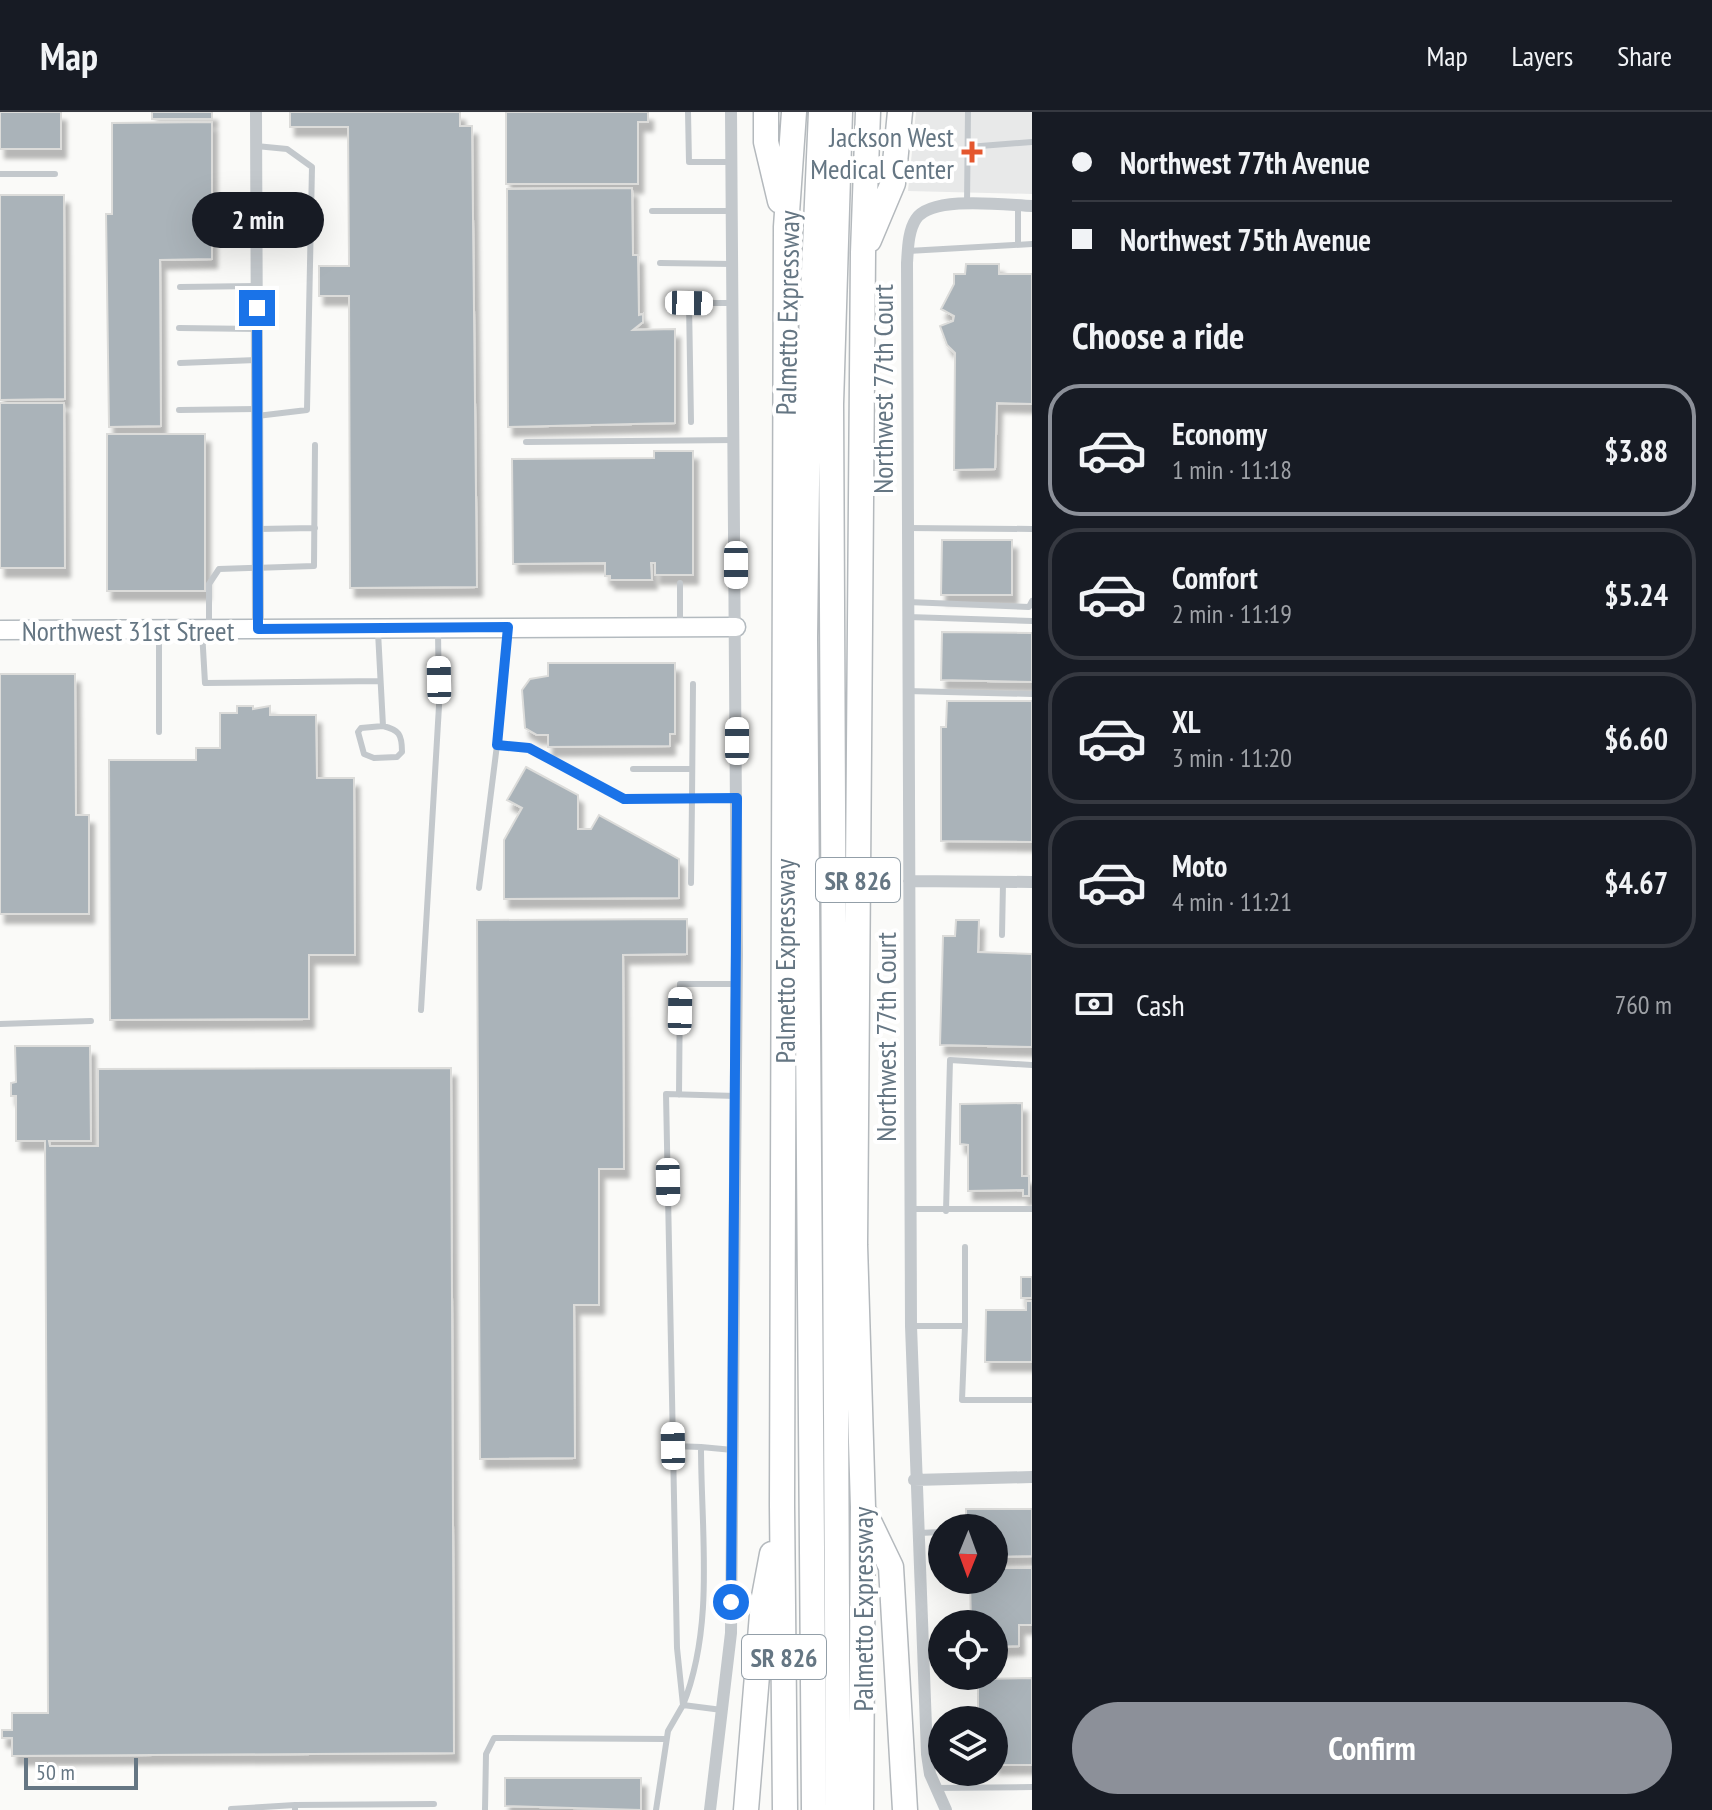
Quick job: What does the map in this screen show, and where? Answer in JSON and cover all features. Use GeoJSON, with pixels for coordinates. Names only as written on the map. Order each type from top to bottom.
{"type":"FeatureCollection","features":[{"type":"Feature","properties":{"kind":"highway"},"geometry":{"type":"LineString","coordinates":[[766,112],[766,142],[786,227]]}},
{"type":"Feature","properties":{"kind":"highway","name":"Palmetto Expressway"},"geometry":{"type":"LineString","coordinates":[[785,1810],[782,1505],[786,227],[794,112]]}},
{"type":"Feature","properties":{"kind":"highway"},"geometry":{"type":"LineString","coordinates":[[814,1810],[805,623],[808,407],[821,112]]}},
{"type":"Feature","properties":{"kind":"highway"},"geometry":{"type":"LineString","coordinates":[[838,1810],[831,404],[840,112]]}},
{"type":"Feature","properties":{"kind":"highway","name":"Palmetto Expressway"},"geometry":{"type":"LineString","coordinates":[[861,1810],[863,1507],[855,1245],[863,253],[868,112]]}},
{"type":"Feature","properties":{"kind":"highway"},"geometry":{"type":"LineString","coordinates":[[863,253],[893,183],[900,112]]}},
{"type":"Feature","properties":{"kind":"highway"},"geometry":{"type":"LineString","coordinates":[[746,1810],[763,1602],[782,1505]]}},
{"type":"Feature","properties":{"kind":"highway"},"geometry":{"type":"LineString","coordinates":[[863,1507],[891,1567],[905,1810]]}},
{"type":"Feature","properties":{"kind":"street"},"geometry":{"type":"LineString","coordinates":[[256,112],[258,629]]}},
{"type":"Feature","properties":{"kind":"street"},"geometry":{"type":"LineString","coordinates":[[710,1810],[731,1633],[737,798],[731,112]]}},
{"type":"Feature","properties":{"kind":"street"},"geometry":{"type":"LineString","coordinates":[[967,205],[1025,205]]}},
{"type":"Feature","properties":{"kind":"street","name":"Northwest 77th Court"},"geometry":{"type":"LineString","coordinates":[[946,1810],[935,1788],[926,1742],[914,1480],[909,1209],[908,251],[912,229],[920,215],[936,206],[967,205]]}},
{"type":"Feature","properties":{"kind":"street","name":"Northwest 31st Street"},"geometry":{"type":"LineString","coordinates":[[0,630],[736,627]]}},
{"type":"Feature","properties":{"kind":"street"},"geometry":{"type":"LineString","coordinates":[[909,881],[1032,882]]}},
{"type":"Feature","properties":{"kind":"street"},"geometry":{"type":"LineString","coordinates":[[914,1480],[1032,1477]]}},
{"type":"Feature","properties":{"kind":"lane"},"geometry":{"type":"LineString","coordinates":[[688,112],[689,162],[731,162]]}},
{"type":"Feature","properties":{"kind":"lane"},"geometry":{"type":"LineString","coordinates":[[967,205],[968,112]]}},
{"type":"Feature","properties":{"kind":"lane"},"geometry":{"type":"LineString","coordinates":[[968,147],[1032,142]]}},
{"type":"Feature","properties":{"kind":"lane"},"geometry":{"type":"LineString","coordinates":[[179,410],[307,410],[312,167],[287,149],[256,146]]}},
{"type":"Feature","properties":{"kind":"lane"},"geometry":{"type":"LineString","coordinates":[[0,174],[55,174]]}},
{"type":"Feature","properties":{"kind":"lane"},"geometry":{"type":"LineString","coordinates":[[1018,244],[1025,205]]}},
{"type":"Feature","properties":{"kind":"lane"},"geometry":{"type":"LineString","coordinates":[[652,211],[732,211]]}},
{"type":"Feature","properties":{"kind":"lane"},"geometry":{"type":"LineString","coordinates":[[908,251],[1032,244]]}},
{"type":"Feature","properties":{"kind":"lane"},"geometry":{"type":"LineString","coordinates":[[660,263],[732,264]]}},
{"type":"Feature","properties":{"kind":"lane"},"geometry":{"type":"LineString","coordinates":[[180,287],[257,286]]}},
{"type":"Feature","properties":{"kind":"lane"},"geometry":{"type":"LineString","coordinates":[[691,422],[689,303],[733,303]]}},
{"type":"Feature","properties":{"kind":"lane"},"geometry":{"type":"LineString","coordinates":[[179,328],[257,329]]}},
{"type":"Feature","properties":{"kind":"lane"},"geometry":{"type":"LineString","coordinates":[[180,363],[257,360]]}},
{"type":"Feature","properties":{"kind":"lane"},"geometry":{"type":"LineString","coordinates":[[526,442],[734,440]]}},
{"type":"Feature","properties":{"kind":"lane"},"geometry":{"type":"LineString","coordinates":[[315,445],[314,566],[214,572],[209,584],[205,683],[380,681]]}},
{"type":"Feature","properties":{"kind":"lane"},"geometry":{"type":"LineString","coordinates":[[258,529],[315,528]]}},
{"type":"Feature","properties":{"kind":"lane"},"geometry":{"type":"LineString","coordinates":[[906,528],[1032,529]]}},
{"type":"Feature","properties":{"kind":"lane"},"geometry":{"type":"LineString","coordinates":[[680,583],[680,627]]}},
{"type":"Feature","properties":{"kind":"lane"},"geometry":{"type":"LineString","coordinates":[[907,602],[1029,607],[1032,601]]}},
{"type":"Feature","properties":{"kind":"lane"},"geometry":{"type":"LineString","coordinates":[[907,617],[1032,621]]}},
{"type":"Feature","properties":{"kind":"lane"},"geometry":{"type":"LineString","coordinates":[[479,888],[508,627]]}},
{"type":"Feature","properties":{"kind":"lane"},"geometry":{"type":"LineString","coordinates":[[378,628],[383,726]]}},
{"type":"Feature","properties":{"kind":"lane"},"geometry":{"type":"LineString","coordinates":[[421,1010],[439,706],[438,628]]}},
{"type":"Feature","properties":{"kind":"lane"},"geometry":{"type":"LineString","coordinates":[[159,629],[159,732]]}},
{"type":"Feature","properties":{"kind":"lane"},"geometry":{"type":"LineString","coordinates":[[691,883],[693,684]]}},
{"type":"Feature","properties":{"kind":"lane"},"geometry":{"type":"LineString","coordinates":[[907,691],[1032,694]]}},
{"type":"Feature","properties":{"kind":"lane"},"geometry":{"type":"LineString","coordinates":[[383,726],[397,730],[402,736],[402,752],[397,757],[374,758],[364,754],[359,744],[361,728],[383,726]]}},
{"type":"Feature","properties":{"kind":"lane"},"geometry":{"type":"LineString","coordinates":[[497,745],[529,748],[624,799],[737,798]]}},
{"type":"Feature","properties":{"kind":"lane"},"geometry":{"type":"LineString","coordinates":[[633,769],[692,769]]}},
{"type":"Feature","properties":{"kind":"lane"},"geometry":{"type":"LineString","coordinates":[[1002,935],[1003,881]]}},
{"type":"Feature","properties":{"kind":"lane"},"geometry":{"type":"LineString","coordinates":[[679,1095],[680,984],[737,984]]}},
{"type":"Feature","properties":{"kind":"lane"},"geometry":{"type":"LineString","coordinates":[[0,1024],[91,1021]]}},
{"type":"Feature","properties":{"kind":"lane"},"geometry":{"type":"LineString","coordinates":[[946,1211],[950,1060],[1032,1065]]}},
{"type":"Feature","properties":{"kind":"lane"},"geometry":{"type":"LineString","coordinates":[[683,1705],[677,1648],[666,1094],[736,1096]]}},
{"type":"Feature","properties":{"kind":"lane"},"geometry":{"type":"LineString","coordinates":[[909,1209],[1032,1209]]}},
{"type":"Feature","properties":{"kind":"lane"},"geometry":{"type":"LineString","coordinates":[[965,1247],[962,1400],[1032,1400]]}},
{"type":"Feature","properties":{"kind":"lane"},"geometry":{"type":"LineString","coordinates":[[911,1326],[965,1326]]}},
{"type":"Feature","properties":{"kind":"lane"},"geometry":{"type":"LineString","coordinates":[[673,1446],[733,1450]]}},
{"type":"Feature","properties":{"kind":"lane"},"geometry":{"type":"LineString","coordinates":[[656,1810],[666,1739],[696,1672],[702,1633],[701,1447]]}},
{"type":"Feature","properties":{"kind":"lane"},"geometry":{"type":"LineString","coordinates":[[916,1533],[928,1533]]}},
{"type":"Feature","properties":{"kind":"lane"},"geometry":{"type":"LineString","coordinates":[[683,1705],[722,1710]]}},
{"type":"Feature","properties":{"kind":"lane"},"geometry":{"type":"LineString","coordinates":[[485,1810],[486,1754],[494,1738],[666,1739]]}},
{"type":"Feature","properties":{"kind":"lane"},"geometry":{"type":"LineString","coordinates":[[935,1788],[1032,1787]]}},
{"type":"Feature","properties":{"kind":"lane"},"geometry":{"type":"LineString","coordinates":[[231,1809],[434,1804]]}},
{"type":"Feature","properties":{"kind":"shaded area","name":"Jackson West Medical Center"},"geometry":{"type":"Polygon","coordinates":[[[916,112],[1032,112],[1032,194],[908,191],[916,112]]]}},
{"type":"Feature","properties":{"kind":"building"},"geometry":{"type":"Polygon","coordinates":[[[0,112],[61,112],[61,149],[0,149],[0,112]]]}},
{"type":"Feature","properties":{"kind":"building"},"geometry":{"type":"Polygon","coordinates":[[[152,112],[212,112],[212,119],[152,119],[152,112]]]}},
{"type":"Feature","properties":{"kind":"building"},"geometry":{"type":"Polygon","coordinates":[[[290,112],[460,112],[460,126],[472,126],[477,587],[350,588],[349,296],[319,296],[319,266],[349,266],[348,127],[290,127],[290,112]]]}},
{"type":"Feature","properties":{"kind":"building"},"geometry":{"type":"Polygon","coordinates":[[[506,112],[648,112],[648,122],[638,122],[638,184],[506,184],[506,112]]]}},
{"type":"Feature","properties":{"kind":"building"},"geometry":{"type":"Polygon","coordinates":[[[212,122],[212,259],[160,260],[161,426],[109,427],[106,214],[112,214],[112,123],[212,122]]]}},
{"type":"Feature","properties":{"kind":"building"},"geometry":{"type":"Polygon","coordinates":[[[632,188],[633,255],[638,255],[639,315],[643,314],[643,322],[633,330],[675,329],[675,423],[508,427],[507,189],[632,188]]]}},
{"type":"Feature","properties":{"kind":"building"},"geometry":{"type":"Polygon","coordinates":[[[0,195],[64,195],[65,399],[0,400],[0,195]]]}},
{"type":"Feature","properties":{"kind":"building"},"geometry":{"type":"Polygon","coordinates":[[[966,264],[999,264],[999,274],[1032,274],[1032,404],[997,403],[995,469],[954,470],[955,353],[947,345],[940,326],[953,321],[954,316],[941,309],[954,284],[954,274],[965,274],[966,264]]]}},
{"type":"Feature","properties":{"kind":"building"},"geometry":{"type":"Polygon","coordinates":[[[0,403],[64,403],[65,568],[0,568],[0,403]]]}},
{"type":"Feature","properties":{"kind":"building"},"geometry":{"type":"Polygon","coordinates":[[[107,434],[205,434],[205,591],[107,591],[107,434]]]}},
{"type":"Feature","properties":{"kind":"building"},"geometry":{"type":"Polygon","coordinates":[[[654,451],[693,451],[693,575],[655,575],[655,563],[651,563],[652,580],[610,580],[610,576],[605,576],[605,563],[513,564],[512,459],[654,458],[654,451]]]}},
{"type":"Feature","properties":{"kind":"building"},"geometry":{"type":"Polygon","coordinates":[[[942,540],[1012,540],[1012,595],[941,595],[942,540]]]}},
{"type":"Feature","properties":{"kind":"building"},"geometry":{"type":"Polygon","coordinates":[[[942,632],[1032,633],[1032,682],[941,680],[942,632]]]}},
{"type":"Feature","properties":{"kind":"building"},"geometry":{"type":"Polygon","coordinates":[[[548,663],[675,663],[675,734],[670,734],[670,746],[548,747],[548,735],[537,735],[525,728],[522,690],[530,679],[548,676],[548,663]]]}},
{"type":"Feature","properties":{"kind":"building"},"geometry":{"type":"Polygon","coordinates":[[[0,674],[75,674],[76,815],[89,815],[89,914],[0,914],[0,674]]]}},
{"type":"Feature","properties":{"kind":"building"},"geometry":{"type":"Polygon","coordinates":[[[947,701],[1032,701],[1032,842],[941,841],[941,727],[946,727],[947,701]]]}},
{"type":"Feature","properties":{"kind":"building"},"geometry":{"type":"Polygon","coordinates":[[[237,706],[253,706],[253,709],[270,706],[270,715],[316,715],[317,778],[354,778],[355,955],[309,955],[309,1019],[110,1020],[109,760],[196,760],[196,748],[220,748],[220,713],[237,713],[237,706]]]}},
{"type":"Feature","properties":{"kind":"building"},"geometry":{"type":"Polygon","coordinates":[[[526,767],[578,795],[578,829],[591,829],[599,815],[679,859],[679,898],[504,899],[504,840],[522,808],[507,800],[526,767]]]}},
{"type":"Feature","properties":{"kind":"building"},"geometry":{"type":"Polygon","coordinates":[[[687,919],[687,954],[623,955],[624,1169],[599,1169],[599,1305],[574,1305],[575,1458],[480,1459],[477,920],[687,919]]]}},
{"type":"Feature","properties":{"kind":"building"},"geometry":{"type":"Polygon","coordinates":[[[956,920],[979,920],[978,952],[1032,954],[1032,1047],[940,1045],[943,936],[955,936],[956,920]]]}},
{"type":"Feature","properties":{"kind":"building"},"geometry":{"type":"Polygon","coordinates":[[[15,1046],[90,1046],[91,1141],[49,1141],[50,1146],[98,1146],[98,1069],[451,1068],[454,1753],[12,1756],[12,1738],[2,1738],[2,1730],[12,1730],[12,1713],[48,1713],[45,1141],[16,1141],[16,1096],[11,1096],[11,1083],[16,1082],[15,1046]]]}},
{"type":"Feature","properties":{"kind":"building"},"geometry":{"type":"Polygon","coordinates":[[[1022,1103],[1022,1176],[1029,1176],[1029,1196],[1023,1196],[1023,1190],[968,1191],[968,1145],[960,1144],[960,1104],[1022,1103]]]}},
{"type":"Feature","properties":{"kind":"building"},"geometry":{"type":"Polygon","coordinates":[[[1021,1277],[1032,1277],[1032,1298],[1021,1298],[1021,1277]]]}},
{"type":"Feature","properties":{"kind":"building"},"geometry":{"type":"Polygon","coordinates":[[[1026,1301],[1032,1301],[1032,1362],[985,1362],[986,1310],[1026,1310],[1026,1301]]]}},
{"type":"Feature","properties":{"kind":"building"},"geometry":{"type":"Polygon","coordinates":[[[966,1509],[1032,1509],[1032,1556],[1008,1557],[1008,1514],[966,1514],[966,1509]]]}},
{"type":"Feature","properties":{"kind":"building"},"geometry":{"type":"Polygon","coordinates":[[[1008,1568],[1032,1568],[1032,1625],[1019,1625],[1019,1646],[1008,1646],[1008,1610],[971,1610],[970,1594],[1008,1594],[1008,1568]]]}},
{"type":"Feature","properties":{"kind":"building"},"geometry":{"type":"Polygon","coordinates":[[[1008,1678],[1032,1678],[1032,1765],[1008,1765],[1008,1706],[978,1706],[978,1690],[1008,1690],[1008,1678]]]}},
{"type":"Feature","properties":{"kind":"building"},"geometry":{"type":"Polygon","coordinates":[[[505,1778],[641,1778],[641,1810],[505,1806],[505,1778]]]}},
{"type":"Feature","properties":{"kind":"place","name":"Jackson West Medical Center"},"geometry":{"type":"Point","coordinates":[972,152]}},
{"type":"Feature","properties":{"kind":"route"},"geometry":{"type":"LineString","coordinates":[[257,308],[258,629],[508,627],[497,745],[529,748],[624,799],[737,798],[731,1602]]}}]}
